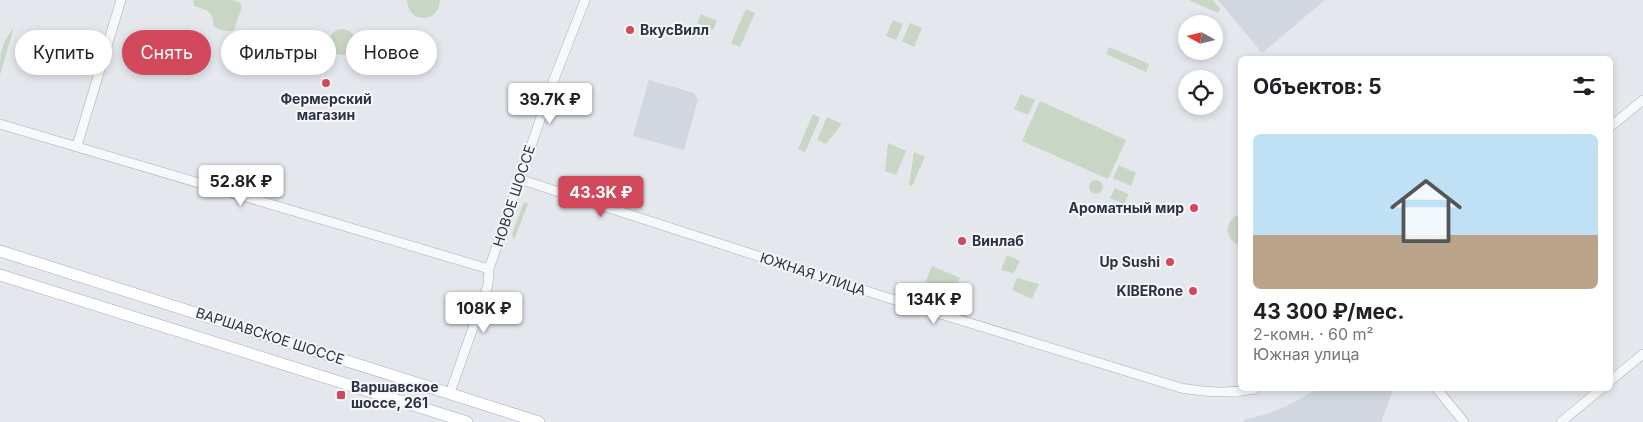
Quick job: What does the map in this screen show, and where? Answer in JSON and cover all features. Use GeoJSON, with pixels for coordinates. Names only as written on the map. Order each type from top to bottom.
{"type":"FeatureCollection","features":[{"type":"Feature","properties":{"kind":"main road","name":"ВАРШАВСКОЕ ШОССЕ"},"geometry":{"type":"LineString","coordinates":[[0,251],[540,422]]}},
{"type":"Feature","properties":{"kind":"main road","name":"ВАРШАВСКОЕ ШОССЕ"},"geometry":{"type":"LineString","coordinates":[[0,275],[466,422]]}},
{"type":"Feature","properties":{"kind":"street"},"geometry":{"type":"LineString","coordinates":[[77,146],[122,0]]}},
{"type":"Feature","properties":{"kind":"street","name":"НОВОЕ ШОССЕ"},"geometry":{"type":"LineString","coordinates":[[450,393],[488,285],[489,268],[552,82],[585,0]]}},
{"type":"Feature","properties":{"kind":"street"},"geometry":{"type":"LineString","coordinates":[[1613,125],[1643,100]]}},
{"type":"Feature","properties":{"kind":"street"},"geometry":{"type":"LineString","coordinates":[[0,124],[489,268]]}},
{"type":"Feature","properties":{"kind":"street","name":"ЮЖНАЯ УЛИЦА"},"geometry":{"type":"LineString","coordinates":[[519,179],[882,296],[1181,388],[1210,393],[1244,391]]}},
{"type":"Feature","properties":{"kind":"street"},"geometry":{"type":"LineString","coordinates":[[1613,379],[1643,354]]}},
{"type":"Feature","properties":{"kind":"street"},"geometry":{"type":"LineString","coordinates":[[1438,391],[1464,422]]}},
{"type":"Feature","properties":{"kind":"street"},"geometry":{"type":"LineString","coordinates":[[1561,422],[1599,391]]}},
{"type":"Feature","properties":{"kind":"shaded area"},"geometry":{"type":"Polygon","coordinates":[[[1218,0],[1325,0],[1262,53],[1218,0]]]}},
{"type":"Feature","properties":{"kind":"shaded area"},"geometry":{"type":"Polygon","coordinates":[[[649,80],[694,93],[698,100],[684,150],[633,136],[649,80]]]}},
{"type":"Feature","properties":{"kind":"shaded area"},"geometry":{"type":"Polygon","coordinates":[[[1314,391],[1393,391],[1381,422],[1244,422],[1244,420],[1267,414],[1291,404],[1314,391]]]}},
{"type":"Feature","properties":{"kind":"green space"},"geometry":{"type":"Polygon","coordinates":[[[193,0],[234,0],[240,3],[242,7],[234,30],[221,30],[213,25],[211,14],[194,6],[193,0]]]}},
{"type":"Feature","properties":{"kind":"green space"},"geometry":{"type":"Polygon","coordinates":[[[407,0],[440,0],[435,13],[423,18],[412,13],[407,0]]]}},
{"type":"Feature","properties":{"kind":"green space"},"geometry":{"type":"Polygon","coordinates":[[[1189,0],[1213,0],[1220,9],[1218,13],[1189,0]]]}},
{"type":"Feature","properties":{"kind":"green space"},"geometry":{"type":"Polygon","coordinates":[[[746,9],[755,13],[740,47],[731,43],[746,9]]]}},
{"type":"Feature","properties":{"kind":"green space"},"geometry":{"type":"Polygon","coordinates":[[[701,14],[717,21],[713,30],[697,23],[701,14]]]}},
{"type":"Feature","properties":{"kind":"green space"},"geometry":{"type":"Polygon","coordinates":[[[893,20],[903,24],[896,40],[886,36],[893,20]]]}},
{"type":"Feature","properties":{"kind":"green space"},"geometry":{"type":"Polygon","coordinates":[[[910,23],[922,28],[914,47],[902,41],[910,23]]]}},
{"type":"Feature","properties":{"kind":"green space"},"geometry":{"type":"Polygon","coordinates":[[[14,27],[0,75],[2,50],[6,39],[14,27]]]}},
{"type":"Feature","properties":{"kind":"green space"},"geometry":{"type":"Polygon","coordinates":[[[347,30],[346,54],[342,55],[336,53],[336,31],[347,30]]]}},
{"type":"Feature","properties":{"kind":"green space"},"geometry":{"type":"Polygon","coordinates":[[[1109,47],[1149,64],[1146,72],[1106,54],[1109,47]]]}},
{"type":"Feature","properties":{"kind":"green space"},"geometry":{"type":"Polygon","coordinates":[[[1021,94],[1035,100],[1028,115],[1014,109],[1021,94]]]}},
{"type":"Feature","properties":{"kind":"green space"},"geometry":{"type":"Polygon","coordinates":[[[1040,101],[1126,140],[1108,179],[1022,141],[1040,101]]]}},
{"type":"Feature","properties":{"kind":"green space"},"geometry":{"type":"Polygon","coordinates":[[[813,114],[820,118],[805,152],[798,149],[813,114]]]}},
{"type":"Feature","properties":{"kind":"green space"},"geometry":{"type":"Polygon","coordinates":[[[827,117],[842,124],[826,144],[817,140],[827,117]]]}},
{"type":"Feature","properties":{"kind":"green space"},"geometry":{"type":"Polygon","coordinates":[[[888,143],[906,151],[896,175],[885,171],[888,143]]]}},
{"type":"Feature","properties":{"kind":"green space"},"geometry":{"type":"Polygon","coordinates":[[[914,152],[925,157],[912,186],[909,185],[914,152]]]}},
{"type":"Feature","properties":{"kind":"green space"},"geometry":{"type":"Polygon","coordinates":[[[1119,165],[1136,173],[1131,186],[1113,178],[1119,165]]]}},
{"type":"Feature","properties":{"kind":"green space"},"geometry":{"type":"Polygon","coordinates":[[[1093,180],[1099,180],[1103,187],[1099,194],[1093,194],[1089,190],[1089,184],[1093,180]]]}},
{"type":"Feature","properties":{"kind":"green space"},"geometry":{"type":"Polygon","coordinates":[[[1115,188],[1129,194],[1124,204],[1110,198],[1115,188]]]}},
{"type":"Feature","properties":{"kind":"green space"},"geometry":{"type":"Polygon","coordinates":[[[524,202],[528,204],[514,239],[512,234],[524,202]]]}},
{"type":"Feature","properties":{"kind":"green space"},"geometry":{"type":"Polygon","coordinates":[[[1238,215],[1238,245],[1228,235],[1228,225],[1238,215]]]}},
{"type":"Feature","properties":{"kind":"green space"},"geometry":{"type":"Polygon","coordinates":[[[1007,255],[1020,261],[1014,273],[1001,270],[1007,255]]]}},
{"type":"Feature","properties":{"kind":"green space"},"geometry":{"type":"Polygon","coordinates":[[[932,266],[960,278],[951,298],[927,288],[928,284],[925,283],[932,266]]]}},
{"type":"Feature","properties":{"kind":"green space"},"geometry":{"type":"Polygon","coordinates":[[[1017,278],[1039,284],[1032,299],[1012,290],[1017,278]]]}},
{"type":"Feature","properties":{"kind":"place","name":"ВкусВилл"},"geometry":{"type":"Point","coordinates":[630,30]}},
{"type":"Feature","properties":{"kind":"place","name":"Фермерский магазин"},"geometry":{"type":"Point","coordinates":[326,83]}},
{"type":"Feature","properties":{"kind":"place","name":"Ароматный мир"},"geometry":{"type":"Point","coordinates":[1194,208]}},
{"type":"Feature","properties":{"kind":"place","name":"Винлаб"},"geometry":{"type":"Point","coordinates":[962,241]}},
{"type":"Feature","properties":{"kind":"place","name":"Up Sushi"},"geometry":{"type":"Point","coordinates":[1170,262]}},
{"type":"Feature","properties":{"kind":"place","name":"KIBERone"},"geometry":{"type":"Point","coordinates":[1193,291]}},
{"type":"Feature","properties":{"kind":"place","name":"Варшавское шоссе, 261"},"geometry":{"type":"Point","coordinates":[341,395]}}]}
